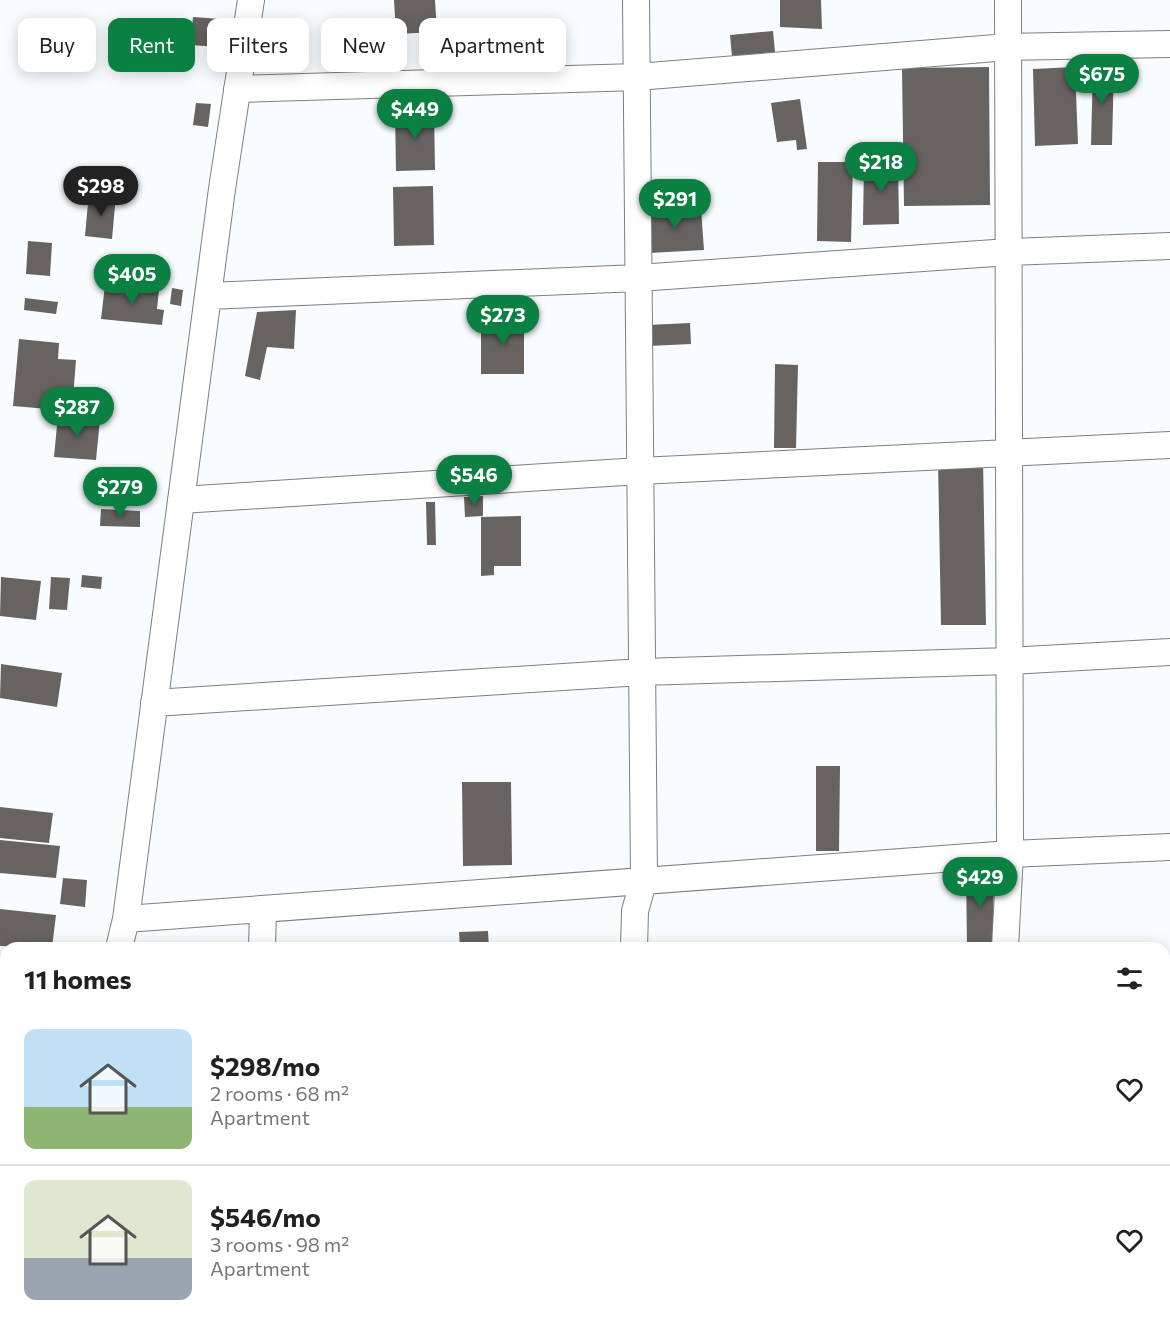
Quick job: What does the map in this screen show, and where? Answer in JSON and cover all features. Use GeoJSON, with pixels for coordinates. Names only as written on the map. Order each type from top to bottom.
{"type":"FeatureCollection","features":[{"type":"Feature","properties":{"kind":"street"},"geometry":{"type":"LineString","coordinates":[[120,942],[126,920],[208,296],[251,0]]}},
{"type":"Feature","properties":{"kind":"street"},"geometry":{"type":"LineString","coordinates":[[634,942],[635,911],[644,879],[636,0]]}},
{"type":"Feature","properties":{"kind":"street"},"geometry":{"type":"LineString","coordinates":[[1005,942],[1010,854],[1008,0]]}},
{"type":"Feature","properties":{"kind":"street"},"geometry":{"type":"LineString","coordinates":[[237,89],[637,77],[1008,47],[1170,44]]}},
{"type":"Feature","properties":{"kind":"street"},"geometry":{"type":"LineString","coordinates":[[208,296],[638,278],[1009,252],[1170,246]]}},
{"type":"Feature","properties":{"kind":"street"},"geometry":{"type":"LineString","coordinates":[[181,500],[640,471],[1170,445]]}},
{"type":"Feature","properties":{"kind":"street"},"geometry":{"type":"LineString","coordinates":[[154,703],[642,672],[1010,661],[1170,652]]}},
{"type":"Feature","properties":{"kind":"street"},"geometry":{"type":"LineString","coordinates":[[126,920],[644,879],[1010,854],[1170,847]]}},
{"type":"Feature","properties":{"kind":"street"},"geometry":{"type":"LineString","coordinates":[[262,942],[263,909]]}},
{"type":"Feature","properties":{"kind":"building"},"geometry":{"type":"Polygon","coordinates":[[[394,0],[435,0],[436,18],[419,18],[419,33],[407,33],[407,18],[395,18],[394,0]]]}},
{"type":"Feature","properties":{"kind":"building"},"geometry":{"type":"Polygon","coordinates":[[[780,0],[821,0],[822,29],[780,27],[780,0]]]}},
{"type":"Feature","properties":{"kind":"building"},"geometry":{"type":"Polygon","coordinates":[[[193,17],[207,18],[207,46],[195,45],[195,18],[193,17]]]}},
{"type":"Feature","properties":{"kind":"building"},"geometry":{"type":"Polygon","coordinates":[[[773,31],[775,52],[732,56],[730,35],[773,31]]]}},
{"type":"Feature","properties":{"kind":"building"},"geometry":{"type":"Polygon","coordinates":[[[1093,65],[1114,66],[1112,145],[1091,145],[1093,65]]]}},
{"type":"Feature","properties":{"kind":"building"},"geometry":{"type":"Polygon","coordinates":[[[989,67],[990,205],[904,206],[902,68],[989,67]]]}},
{"type":"Feature","properties":{"kind":"building"},"geometry":{"type":"Polygon","coordinates":[[[1075,67],[1078,144],[1035,146],[1033,69],[1075,67]]]}},
{"type":"Feature","properties":{"kind":"building"},"geometry":{"type":"Polygon","coordinates":[[[800,99],[807,149],[797,150],[796,140],[777,142],[771,103],[800,99]]]}},
{"type":"Feature","properties":{"kind":"building"},"geometry":{"type":"Polygon","coordinates":[[[196,103],[211,104],[208,127],[193,125],[196,103]]]}},
{"type":"Feature","properties":{"kind":"building"},"geometry":{"type":"Polygon","coordinates":[[[434,109],[435,170],[396,171],[395,110],[434,109]]]}},
{"type":"Feature","properties":{"kind":"building"},"geometry":{"type":"Polygon","coordinates":[[[898,159],[899,224],[863,225],[864,161],[898,159]]]}},
{"type":"Feature","properties":{"kind":"building"},"geometry":{"type":"Polygon","coordinates":[[[818,162],[853,162],[851,242],[817,241],[818,162]]]}},
{"type":"Feature","properties":{"kind":"building"},"geometry":{"type":"Polygon","coordinates":[[[433,186],[434,245],[394,246],[393,187],[433,186]]]}},
{"type":"Feature","properties":{"kind":"building"},"geometry":{"type":"Polygon","coordinates":[[[99,194],[116,195],[112,239],[85,236],[88,203],[98,204],[99,194]]]}},
{"type":"Feature","properties":{"kind":"building"},"geometry":{"type":"Polygon","coordinates":[[[701,208],[704,250],[649,253],[646,211],[701,208]]]}},
{"type":"Feature","properties":{"kind":"building"},"geometry":{"type":"Polygon","coordinates":[[[28,241],[52,243],[50,276],[26,274],[28,241]]]}},
{"type":"Feature","properties":{"kind":"building"},"geometry":{"type":"Polygon","coordinates":[[[105,285],[159,290],[157,309],[164,310],[162,325],[101,319],[105,285]]]}},
{"type":"Feature","properties":{"kind":"building"},"geometry":{"type":"Polygon","coordinates":[[[172,288],[183,290],[181,306],[170,304],[172,288]]]}},
{"type":"Feature","properties":{"kind":"building"},"geometry":{"type":"Polygon","coordinates":[[[25,298],[58,302],[56,314],[24,310],[25,298]]]}},
{"type":"Feature","properties":{"kind":"building"},"geometry":{"type":"Polygon","coordinates":[[[296,310],[294,349],[267,347],[260,380],[245,376],[257,312],[296,310]]]}},
{"type":"Feature","properties":{"kind":"building"},"geometry":{"type":"Polygon","coordinates":[[[524,317],[524,374],[481,374],[481,318],[524,317]]]}},
{"type":"Feature","properties":{"kind":"building"},"geometry":{"type":"Polygon","coordinates":[[[690,323],[691,344],[648,346],[648,325],[690,323]]]}},
{"type":"Feature","properties":{"kind":"building"},"geometry":{"type":"Polygon","coordinates":[[[19,339],[59,343],[58,359],[76,360],[72,411],[13,406],[19,339]]]}},
{"type":"Feature","properties":{"kind":"building"},"geometry":{"type":"Polygon","coordinates":[[[775,364],[798,365],[796,448],[774,448],[775,364]]]}},
{"type":"Feature","properties":{"kind":"building"},"geometry":{"type":"Polygon","coordinates":[[[58,415],[100,419],[96,460],[54,457],[58,415]]]}},
{"type":"Feature","properties":{"kind":"building"},"geometry":{"type":"Polygon","coordinates":[[[938,460],[983,460],[986,625],[941,625],[938,460]]]}},
{"type":"Feature","properties":{"kind":"building"},"geometry":{"type":"Polygon","coordinates":[[[483,496],[483,516],[465,517],[464,497],[483,496]]]}},
{"type":"Feature","properties":{"kind":"building"},"geometry":{"type":"Polygon","coordinates":[[[426,502],[435,502],[436,545],[427,545],[426,502]]]}},
{"type":"Feature","properties":{"kind":"building"},"geometry":{"type":"Polygon","coordinates":[[[101,509],[140,511],[140,527],[100,526],[101,509]]]}},
{"type":"Feature","properties":{"kind":"building"},"geometry":{"type":"Polygon","coordinates":[[[521,516],[521,566],[494,566],[494,575],[481,576],[481,517],[521,516]]]}},
{"type":"Feature","properties":{"kind":"building"},"geometry":{"type":"Polygon","coordinates":[[[82,575],[102,577],[101,589],[81,587],[82,575]]]}},
{"type":"Feature","properties":{"kind":"building"},"geometry":{"type":"Polygon","coordinates":[[[1,577],[41,581],[36,620],[0,616],[1,577]]]}},
{"type":"Feature","properties":{"kind":"building"},"geometry":{"type":"Polygon","coordinates":[[[51,577],[70,578],[67,610],[49,609],[51,577]]]}},
{"type":"Feature","properties":{"kind":"building"},"geometry":{"type":"Polygon","coordinates":[[[1,664],[62,673],[57,707],[0,698],[1,664]]]}},
{"type":"Feature","properties":{"kind":"building"},"geometry":{"type":"Polygon","coordinates":[[[816,766],[840,766],[839,851],[816,851],[816,766]]]}},
{"type":"Feature","properties":{"kind":"building"},"geometry":{"type":"Polygon","coordinates":[[[462,782],[511,782],[512,865],[463,866],[462,782]]]}},
{"type":"Feature","properties":{"kind":"building"},"geometry":{"type":"Polygon","coordinates":[[[0,807],[53,813],[49,843],[0,838],[0,807]]]}},
{"type":"Feature","properties":{"kind":"building"},"geometry":{"type":"Polygon","coordinates":[[[0,840],[60,846],[56,878],[0,873],[0,840]]]}},
{"type":"Feature","properties":{"kind":"building"},"geometry":{"type":"Polygon","coordinates":[[[966,868],[993,868],[994,942],[967,942],[966,868]]]}},
{"type":"Feature","properties":{"kind":"building"},"geometry":{"type":"Polygon","coordinates":[[[63,878],[87,880],[85,907],[60,904],[63,878]]]}},
{"type":"Feature","properties":{"kind":"building"},"geometry":{"type":"Polygon","coordinates":[[[0,909],[56,915],[53,942],[0,942],[0,909]]]}},
{"type":"Feature","properties":{"kind":"building"},"geometry":{"type":"Polygon","coordinates":[[[488,931],[489,942],[460,942],[459,932],[488,931]]]}}]}
